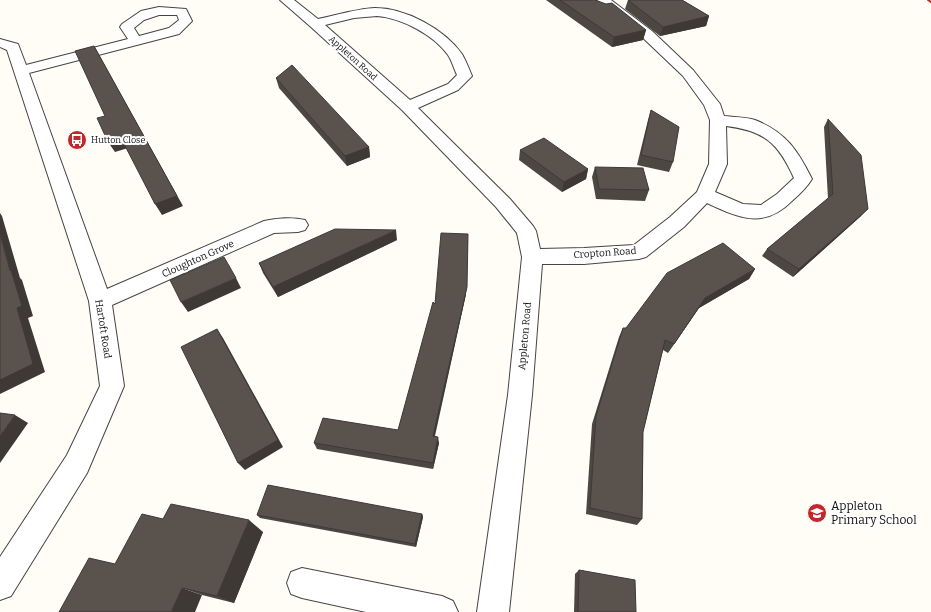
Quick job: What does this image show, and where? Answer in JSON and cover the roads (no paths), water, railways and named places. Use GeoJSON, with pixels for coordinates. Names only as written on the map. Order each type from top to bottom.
{"type":"FeatureCollection","features":[{"type":"Feature","properties":{"kind":"street","name":"Appleton Road"},"geometry":{"type":"LineString","coordinates":[[286,0],[316,24],[408,107],[503,203],[526,231],[532,256],[520,395],[493,612]]}},
{"type":"Feature","properties":{"kind":"street","name":"Cropton Road"},"geometry":{"type":"LineString","coordinates":[[532,256],[584,256],[639,252],[677,222],[705,195],[718,164],[718,120],[712,104],[688,73],[647,34],[603,0]]}},
{"type":"Feature","properties":{"kind":"street","name":"Appleton Road"},"geometry":{"type":"LineString","coordinates":[[316,24],[352,15],[378,11],[401,16],[438,38],[456,56],[465,76],[453,87],[408,107]]}},
{"type":"Feature","properties":{"kind":"street"},"geometry":{"type":"LineString","coordinates":[[21,71],[136,41]]}},
{"type":"Feature","properties":{"kind":"street","name":"Hartoft Road"},"geometry":{"type":"LineString","coordinates":[[0,43],[13,47],[100,301],[112,386],[77,464],[0,585]]}},
{"type":"Feature","properties":{"kind":"street"},"geometry":{"type":"LineString","coordinates":[[705,195],[741,210],[763,212],[783,200],[803,180],[794,160],[777,138],[750,124],[718,120]]}},
{"type":"Feature","properties":{"kind":"street","name":"Cloughton Grove"},"geometry":{"type":"LineString","coordinates":[[100,301],[271,226],[298,225]]}},
{"type":"Feature","properties":{"kind":"street"},"geometry":{"type":"LineString","coordinates":[[302,583],[442,612]]}},
{"type":"Feature","properties":{"kind":"place","name":"Hutton Close"},"geometry":{"type":"Point","coordinates":[77,140]}},
{"type":"Feature","properties":{"kind":"place","name":"Appleton Primary School"},"geometry":{"type":"Point","coordinates":[817,513]}}]}
